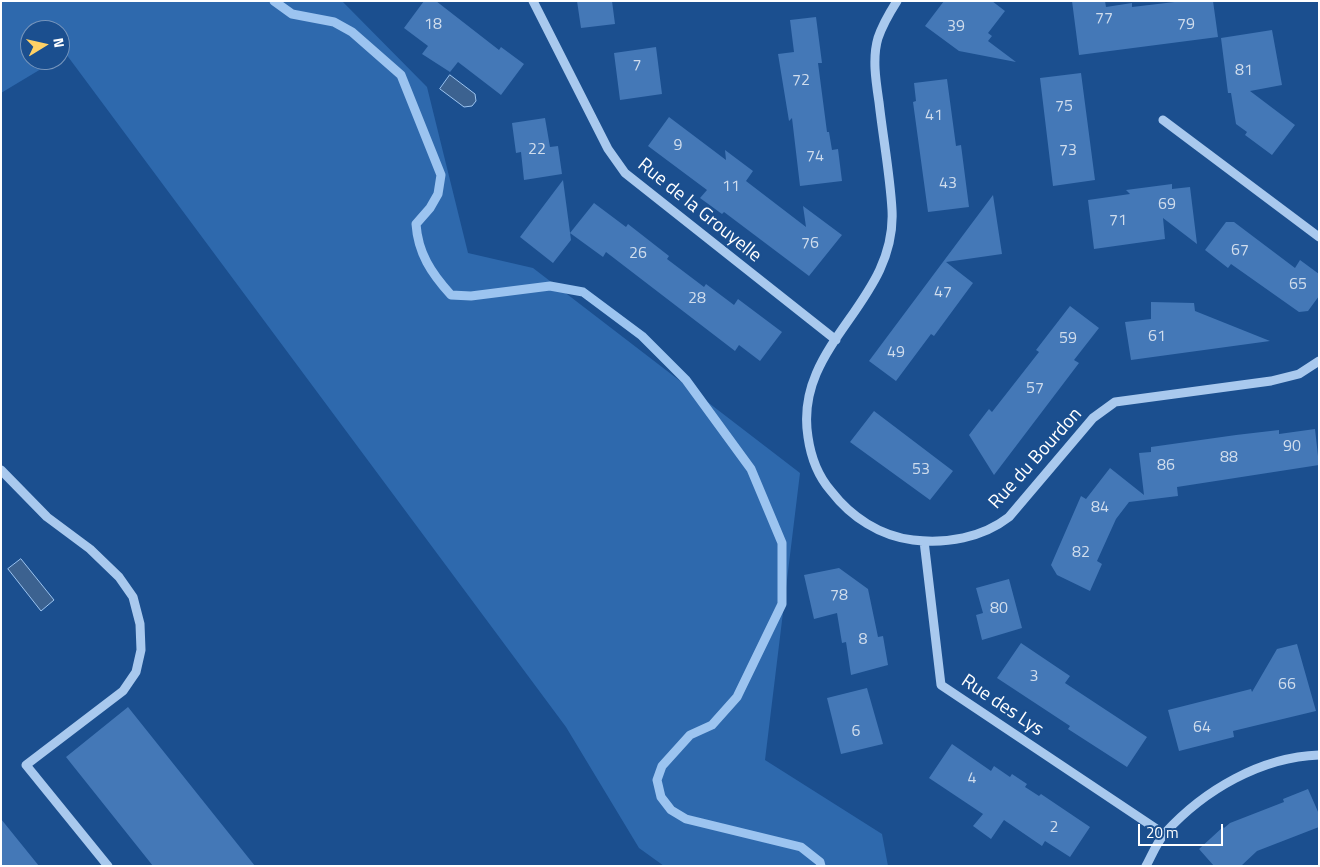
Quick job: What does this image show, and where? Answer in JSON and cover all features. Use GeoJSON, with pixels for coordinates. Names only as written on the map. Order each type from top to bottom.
{"type":"FeatureCollection","features":[{"type":"Feature","properties":{"kind":"street","name":"Rue de la Grouyelle"},"geometry":{"type":"LineString","coordinates":[[533,1],[608,149],[625,173],[836,340]]}},
{"type":"Feature","properties":{"kind":"street","name":"Rue du Bourdon"},"geometry":{"type":"LineString","coordinates":[[897,1],[878,39],[875,73],[892,210],[891,245],[878,278],[823,358],[809,393],[806,413],[810,450],[816,468],[836,499],[867,524],[891,535],[924,541],[968,537],[997,526],[1022,505],[1093,418],[1115,402],[1271,381],[1299,374],[1319,361]]}},
{"type":"Feature","properties":{"kind":"street"},"geometry":{"type":"LineString","coordinates":[[1163,120],[1319,237]]}},
{"type":"Feature","properties":{"kind":"street"},"geometry":{"type":"LineString","coordinates":[[1,470],[47,517],[119,577],[133,598],[140,624],[141,650],[136,672],[124,691],[26,765],[108,866]]}},
{"type":"Feature","properties":{"kind":"street","name":"Rue des Lys"},"geometry":{"type":"LineString","coordinates":[[924,541],[941,685],[1164,834]]}},
{"type":"Feature","properties":{"kind":"street"},"geometry":{"type":"LineString","coordinates":[[1146,866],[1164,834],[1208,796],[1244,774],[1276,762],[1319,755]]}},
{"type":"Feature","properties":{"kind":"shaded area"},"geometry":{"type":"Polygon","coordinates":[[[1,1],[342,1],[427,87],[468,253],[533,268],[800,473],[765,760],[882,834],[888,866],[664,866],[639,848],[566,727],[70,59],[70,20],[20,20],[20,70],[39,70],[1,93],[1,1]]]}},
{"type":"Feature","properties":{"kind":"shaded area"},"geometry":{"type":"Polygon","coordinates":[[[450,75],[475,94],[476,101],[472,106],[464,107],[440,89],[450,75]]]}},
{"type":"Feature","properties":{"kind":"shaded area"},"geometry":{"type":"Polygon","coordinates":[[[21,559],[54,600],[41,611],[8,569],[21,559]]]}},
{"type":"Feature","properties":{"kind":"building"},"geometry":{"type":"Polygon","coordinates":[[[424,1],[436,1],[499,50],[501,47],[524,64],[501,95],[458,62],[450,72],[422,54],[428,46],[404,28],[424,1]]]}},
{"type":"Feature","properties":{"kind":"building"},"geometry":{"type":"Polygon","coordinates":[[[577,1],[612,1],[615,24],[581,28],[577,1]]]}},
{"type":"Feature","properties":{"kind":"building"},"geometry":{"type":"Polygon","coordinates":[[[944,1],[992,1],[1005,11],[988,33],[992,36],[988,41],[1016,62],[959,51],[925,26],[944,1]]]}},
{"type":"Feature","properties":{"kind":"building"},"geometry":{"type":"Polygon","coordinates":[[[1072,1],[1105,1],[1106,7],[1132,3],[1132,7],[1183,1],[1213,1],[1218,37],[1079,55],[1072,1]]]}},
{"type":"Feature","properties":{"kind":"building"},"geometry":{"type":"Polygon","coordinates":[[[816,17],[822,63],[818,63],[827,132],[829,132],[832,150],[838,149],[842,181],[800,186],[792,118],[789,121],[778,54],[794,52],[790,20],[816,17]]]}},
{"type":"Feature","properties":{"kind":"building"},"geometry":{"type":"Polygon","coordinates":[[[1272,30],[1282,85],[1250,91],[1295,125],[1272,155],[1245,135],[1247,132],[1236,124],[1231,93],[1228,93],[1221,38],[1272,30]]]}},
{"type":"Feature","properties":{"kind":"building"},"geometry":{"type":"Polygon","coordinates":[[[656,47],[662,94],[620,100],[614,53],[656,47]]]}},
{"type":"Feature","properties":{"kind":"building"},"geometry":{"type":"Polygon","coordinates":[[[1081,73],[1095,180],[1053,186],[1040,78],[1081,73]]]}},
{"type":"Feature","properties":{"kind":"building"},"geometry":{"type":"Polygon","coordinates":[[[947,79],[956,146],[961,145],[969,207],[928,212],[913,102],[916,101],[914,83],[947,79]]]}},
{"type":"Feature","properties":{"kind":"building"},"geometry":{"type":"Polygon","coordinates":[[[669,117],[726,160],[725,150],[753,171],[746,181],[806,227],[803,206],[842,235],[809,276],[724,212],[722,214],[700,198],[707,190],[648,146],[669,117]]]}},
{"type":"Feature","properties":{"kind":"building"},"geometry":{"type":"Polygon","coordinates":[[[545,118],[550,147],[558,146],[562,174],[524,180],[521,152],[516,153],[512,123],[545,118]]]}},
{"type":"Feature","properties":{"kind":"building"},"geometry":{"type":"Polygon","coordinates":[[[563,180],[571,240],[553,263],[520,237],[563,180]]]}},
{"type":"Feature","properties":{"kind":"building"},"geometry":{"type":"Polygon","coordinates":[[[1172,184],[1172,189],[1190,187],[1197,244],[1163,218],[1165,239],[1094,249],[1088,200],[1130,194],[1126,190],[1172,184]]]}},
{"type":"Feature","properties":{"kind":"building"},"geometry":{"type":"Polygon","coordinates":[[[993,195],[1002,254],[946,262],[973,283],[934,336],[931,334],[896,381],[869,361],[993,195]]]}},
{"type":"Feature","properties":{"kind":"building"},"geometry":{"type":"Polygon","coordinates":[[[594,203],[626,227],[628,224],[669,256],[667,259],[704,287],[706,284],[734,305],[738,299],[782,332],[760,361],[739,345],[735,351],[606,252],[603,257],[570,233],[594,203]]]}},
{"type":"Feature","properties":{"kind":"building"},"geometry":{"type":"Polygon","coordinates":[[[1226,222],[1234,222],[1295,268],[1300,260],[1319,274],[1319,296],[1308,311],[1299,312],[1231,264],[1228,268],[1205,250],[1226,222]]]}},
{"type":"Feature","properties":{"kind":"building"},"geometry":{"type":"Polygon","coordinates":[[[1151,302],[1194,303],[1195,311],[1270,341],[1131,360],[1125,322],[1151,319],[1151,302]]]}},
{"type":"Feature","properties":{"kind":"building"},"geometry":{"type":"Polygon","coordinates":[[[1070,306],[1099,328],[1074,360],[1079,363],[994,475],[969,435],[989,409],[992,412],[1039,352],[1036,350],[1070,306]]]}},
{"type":"Feature","properties":{"kind":"building"},"geometry":{"type":"Polygon","coordinates":[[[874,411],[953,471],[930,500],[850,442],[874,411]]]}},
{"type":"Feature","properties":{"kind":"building"},"geometry":{"type":"Polygon","coordinates":[[[1315,429],[1319,465],[1177,487],[1178,496],[1129,502],[1116,519],[1097,561],[1102,564],[1090,591],[1057,575],[1051,565],[1081,496],[1086,499],[1110,468],[1144,495],[1139,453],[1151,452],[1151,447],[1236,435],[1279,430],[1279,434],[1315,429]]]}},
{"type":"Feature","properties":{"kind":"building"},"geometry":{"type":"Polygon","coordinates":[[[839,568],[868,589],[878,637],[883,636],[888,665],[851,675],[846,642],[842,643],[837,613],[814,619],[804,575],[839,568]]]}},
{"type":"Feature","properties":{"kind":"building"},"geometry":{"type":"Polygon","coordinates":[[[1009,579],[1022,628],[982,640],[976,615],[983,613],[976,588],[1009,579]]]}},
{"type":"Feature","properties":{"kind":"building"},"geometry":{"type":"Polygon","coordinates":[[[1021,643],[1070,676],[1065,683],[1147,737],[1127,767],[1068,729],[1070,726],[997,678],[1021,643]]]}},
{"type":"Feature","properties":{"kind":"building"},"geometry":{"type":"Polygon","coordinates":[[[1297,644],[1316,711],[1233,731],[1234,737],[1179,751],[1168,710],[1251,689],[1252,692],[1277,649],[1297,644]]]}},
{"type":"Feature","properties":{"kind":"building"},"geometry":{"type":"Polygon","coordinates":[[[867,688],[883,744],[841,754],[827,698],[867,688]]]}},
{"type":"Feature","properties":{"kind":"building"},"geometry":{"type":"Polygon","coordinates":[[[128,707],[255,866],[153,866],[66,757],[128,707]]]}},
{"type":"Feature","properties":{"kind":"building"},"geometry":{"type":"Polygon","coordinates":[[[952,744],[991,771],[994,766],[1010,777],[1012,774],[1027,784],[1025,787],[1039,796],[1041,794],[1090,827],[1070,857],[1045,841],[1042,846],[1004,820],[991,839],[973,826],[983,814],[929,778],[952,744]]]}},
{"type":"Feature","properties":{"kind":"building"},"geometry":{"type":"Polygon","coordinates":[[[1308,789],[1319,814],[1319,827],[1257,851],[1241,866],[1214,866],[1199,849],[1230,823],[1284,802],[1283,799],[1308,789]]]}},
{"type":"Feature","properties":{"kind":"building"},"geometry":{"type":"Polygon","coordinates":[[[1,819],[39,866],[1,866],[1,819]]]}},
{"type":"Feature","properties":{"kind":"waterway"},"geometry":{"type":"LineString","coordinates":[[274,1],[292,14],[334,22],[352,32],[401,75],[441,175],[438,194],[430,208],[416,224],[417,234],[423,253],[432,271],[451,295],[471,296],[550,286],[583,292],[642,336],[686,380],[751,469],[782,543],[782,604],[737,697],[712,725],[690,735],[662,766],[657,780],[661,797],[671,810],[686,819],[801,847],[820,862],[821,866]]}}]}
